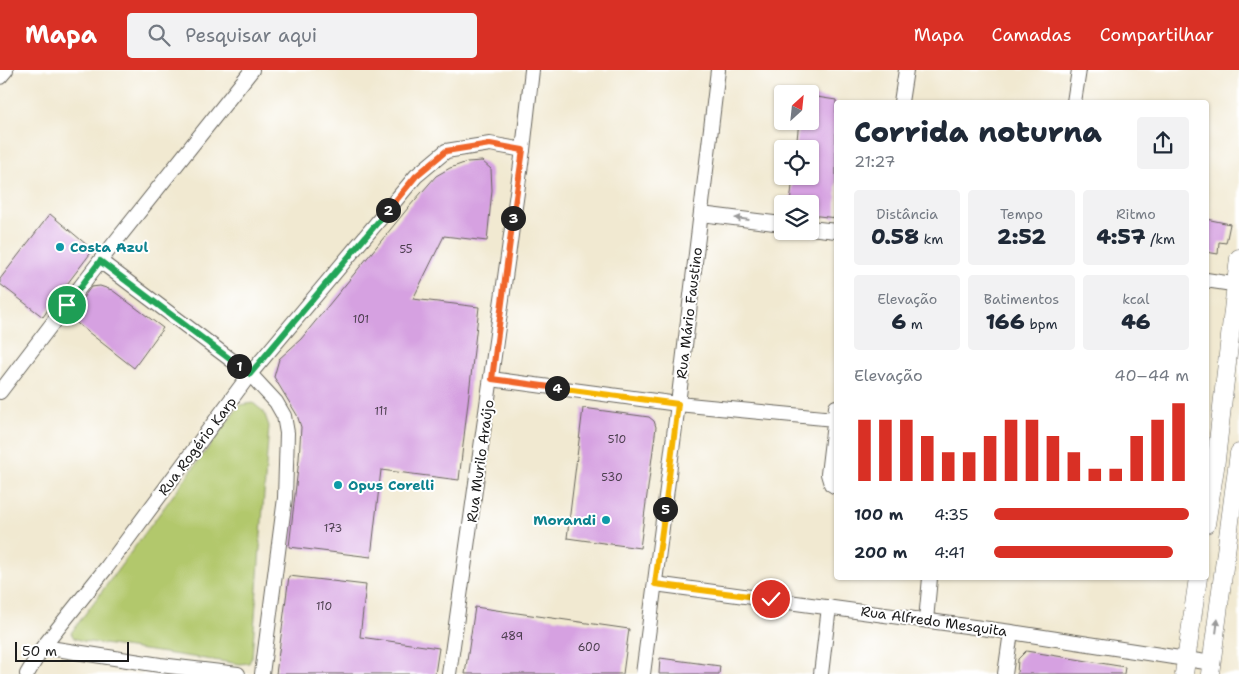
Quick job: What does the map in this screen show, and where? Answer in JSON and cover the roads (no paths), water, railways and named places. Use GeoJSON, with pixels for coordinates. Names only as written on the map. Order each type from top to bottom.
{"type":"FeatureCollection","features":[{"type":"Feature","properties":{"kind":"street"},"geometry":{"type":"LineString","coordinates":[[0,77],[6,70]]}},
{"type":"Feature","properties":{"kind":"street"},"geometry":{"type":"LineString","coordinates":[[0,392],[100,261],[252,70]]}},
{"type":"Feature","properties":{"kind":"street","name":"Rua Murilo Araújo"},"geometry":{"type":"LineString","coordinates":[[450,674],[492,379],[532,70]]}},
{"type":"Feature","properties":{"kind":"street","name":"Rua Mário Faustino"},"geometry":{"type":"LineString","coordinates":[[643,674],[718,70]]}},
{"type":"Feature","properties":{"kind":"street"},"geometry":{"type":"LineString","coordinates":[[901,100],[906,70]]}},
{"type":"Feature","properties":{"kind":"street"},"geometry":{"type":"LineString","coordinates":[[1074,100],[1079,70]]}},
{"type":"Feature","properties":{"kind":"street","name":"Rua Rogério Karp"},"geometry":{"type":"LineString","coordinates":[[27,674],[43,647],[106,567],[250,374],[416,176],[446,151],[490,144],[523,150]]}},
{"type":"Feature","properties":{"kind":"street"},"geometry":{"type":"LineString","coordinates":[[701,214],[774,223]]}},
{"type":"Feature","properties":{"kind":"street"},"geometry":{"type":"LineString","coordinates":[[819,229],[834,231]]}},
{"type":"Feature","properties":{"kind":"street"},"geometry":{"type":"LineString","coordinates":[[1236,506],[1209,502],[1210,468],[1236,313],[1239,258]]}},
{"type":"Feature","properties":{"kind":"street"},"geometry":{"type":"LineString","coordinates":[[100,261],[250,374],[276,402],[284,416],[287,433],[285,498],[262,674]]}},
{"type":"Feature","properties":{"kind":"street"},"geometry":{"type":"LineString","coordinates":[[1209,280],[1237,285]]}},
{"type":"Feature","properties":{"kind":"street"},"geometry":{"type":"LineString","coordinates":[[492,379],[678,404],[834,413]]}},
{"type":"Feature","properties":{"kind":"street"},"geometry":{"type":"LineString","coordinates":[[834,422],[828,474],[831,484],[834,486]]}},
{"type":"Feature","properties":{"kind":"street"},"geometry":{"type":"LineString","coordinates":[[1211,668],[1236,506],[1239,453]]}},
{"type":"Feature","properties":{"kind":"street"},"geometry":{"type":"LineString","coordinates":[[1210,468],[1237,471]]}},
{"type":"Feature","properties":{"kind":"street"},"geometry":{"type":"LineString","coordinates":[[926,620],[930,580]]}},
{"type":"Feature","properties":{"kind":"street"},"geometry":{"type":"LineString","coordinates":[[1185,666],[1198,580]]}},
{"type":"Feature","properties":{"kind":"street","name":"Rua Alfredo Mesquita"},"geometry":{"type":"LineString","coordinates":[[655,584],[1011,632],[1185,666],[1211,668]]}},
{"type":"Feature","properties":{"kind":"street"},"geometry":{"type":"LineString","coordinates":[[821,674],[829,607]]}},
{"type":"Feature","properties":{"kind":"street"},"geometry":{"type":"LineString","coordinates":[[1005,674],[1011,632]]}},
{"type":"Feature","properties":{"kind":"street"},"geometry":{"type":"LineString","coordinates":[[43,647],[160,665],[238,674]]}},
{"type":"Feature","properties":{"kind":"place","name":"Costa Azul"},"geometry":{"type":"Point","coordinates":[60,247]}},
{"type":"Feature","properties":{"kind":"place","name":"Opus Corelli"},"geometry":{"type":"Point","coordinates":[338,485]}},
{"type":"Feature","properties":{"kind":"place","name":"Morandi"},"geometry":{"type":"Point","coordinates":[606,520]}}]}
